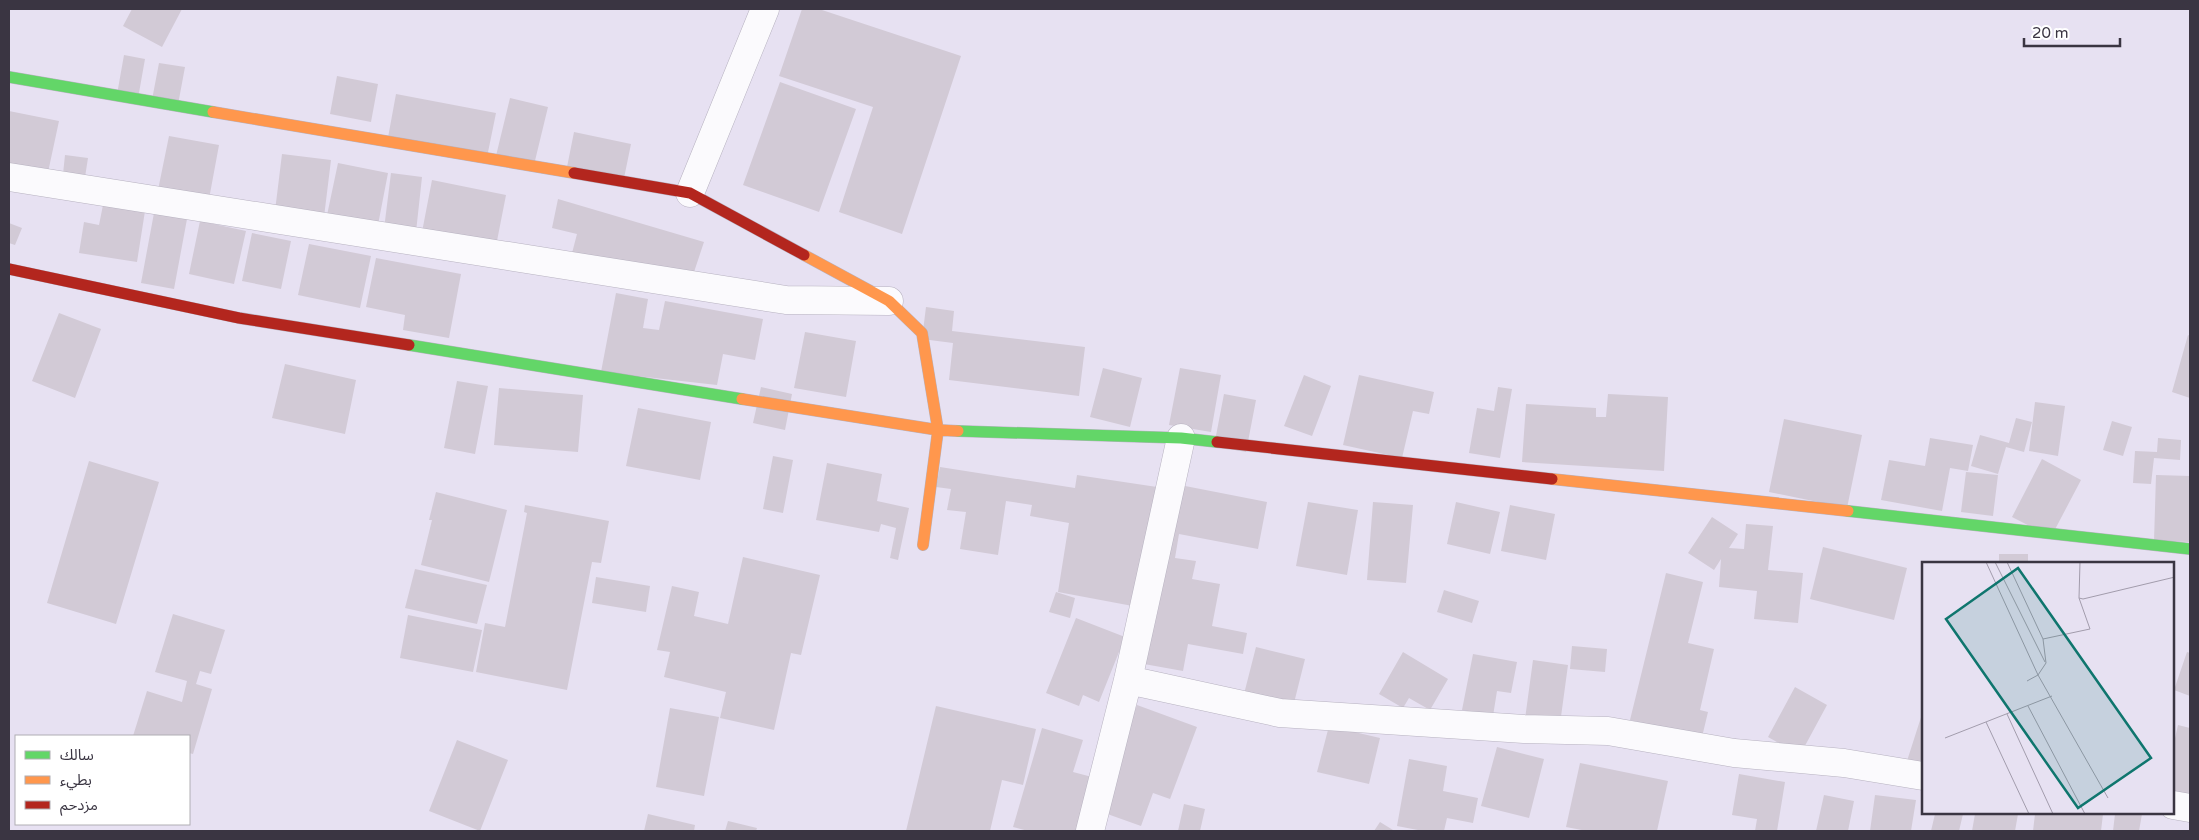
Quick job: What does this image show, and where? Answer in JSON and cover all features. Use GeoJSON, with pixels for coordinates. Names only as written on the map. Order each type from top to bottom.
{"type":"FeatureCollection","features":[{"type":"Feature","properties":{"kind":"street"},"geometry":{"type":"LineString","coordinates":[[690,193],[765,9]]}},
{"type":"Feature","properties":{"kind":"street"},"geometry":{"type":"LineString","coordinates":[[9,77],[690,193],[889,301],[922,333],[938,430],[923,545]]}},
{"type":"Feature","properties":{"kind":"street"},"geometry":{"type":"LineString","coordinates":[[9,176],[786,300],[889,301]]}},
{"type":"Feature","properties":{"kind":"street"},"geometry":{"type":"LineString","coordinates":[[9,269],[239,318],[938,430],[1181,438],[2190,549]]}},
{"type":"Feature","properties":{"kind":"street"},"geometry":{"type":"LineString","coordinates":[[1090,831],[1128,680],[1181,438]]}},
{"type":"Feature","properties":{"kind":"street"},"geometry":{"type":"LineString","coordinates":[[1128,680],[1280,713],[1524,730],[1608,731],[1734,753],[1844,763],[1922,776]]}},
{"type":"Feature","properties":{"kind":"street"},"geometry":{"type":"LineString","coordinates":[[2174,805],[2190,808]]}},
{"type":"Feature","properties":{"kind":"building"},"geometry":{"type":"Polygon","coordinates":[[[132,9],[182,9],[162,47],[123,26],[132,9]]]}},
{"type":"Feature","properties":{"kind":"building"},"geometry":{"type":"Polygon","coordinates":[[[802,9],[819,9],[961,56],[902,234],[839,212],[873,107],[779,76],[802,9]]]}},
{"type":"Feature","properties":{"kind":"building"},"geometry":{"type":"Polygon","coordinates":[[[124,55],[145,59],[137,104],[116,100],[124,55]]]}},
{"type":"Feature","properties":{"kind":"building"},"geometry":{"type":"Polygon","coordinates":[[[159,63],[185,67],[177,110],[151,105],[159,63]]]}},
{"type":"Feature","properties":{"kind":"building"},"geometry":{"type":"Polygon","coordinates":[[[337,76],[378,84],[371,122],[330,114],[337,76]]]}},
{"type":"Feature","properties":{"kind":"building"},"geometry":{"type":"Polygon","coordinates":[[[780,82],[856,109],[819,212],[743,185],[780,82]]]}},
{"type":"Feature","properties":{"kind":"building"},"geometry":{"type":"Polygon","coordinates":[[[396,94],[496,113],[486,162],[387,143],[396,94]]]}},
{"type":"Feature","properties":{"kind":"building"},"geometry":{"type":"Polygon","coordinates":[[[510,98],[548,107],[533,169],[495,160],[510,98]]]}},
{"type":"Feature","properties":{"kind":"building"},"geometry":{"type":"Polygon","coordinates":[[[9,111],[59,121],[47,177],[9,169],[9,111]]]}},
{"type":"Feature","properties":{"kind":"building"},"geometry":{"type":"Polygon","coordinates":[[[574,132],[631,144],[623,183],[566,172],[574,132]]]}},
{"type":"Feature","properties":{"kind":"building"},"geometry":{"type":"Polygon","coordinates":[[[169,136],[219,145],[209,199],[158,190],[169,136]]]}},
{"type":"Feature","properties":{"kind":"building"},"geometry":{"type":"Polygon","coordinates":[[[282,154],[331,160],[324,217],[275,211],[282,154]]]}},
{"type":"Feature","properties":{"kind":"building"},"geometry":{"type":"Polygon","coordinates":[[[65,155],[88,158],[85,177],[63,174],[65,155]]]}},
{"type":"Feature","properties":{"kind":"building"},"geometry":{"type":"Polygon","coordinates":[[[338,163],[388,173],[377,230],[326,220],[338,163]]]}},
{"type":"Feature","properties":{"kind":"building"},"geometry":{"type":"Polygon","coordinates":[[[391,173],[422,177],[416,232],[384,229],[391,173]]]}},
{"type":"Feature","properties":{"kind":"building"},"geometry":{"type":"Polygon","coordinates":[[[432,180],[506,195],[496,246],[422,232],[432,180]]]}},
{"type":"Feature","properties":{"kind":"building"},"geometry":{"type":"Polygon","coordinates":[[[558,199],[704,242],[692,278],[571,257],[577,234],[552,228],[558,199]]]}},
{"type":"Feature","properties":{"kind":"building"},"geometry":{"type":"Polygon","coordinates":[[[103,205],[145,211],[137,262],[79,253],[84,222],[99,225],[103,205]]]}},
{"type":"Feature","properties":{"kind":"building"},"geometry":{"type":"Polygon","coordinates":[[[154,213],[187,219],[174,289],[141,283],[154,213]]]}},
{"type":"Feature","properties":{"kind":"building"},"geometry":{"type":"Polygon","coordinates":[[[200,221],[246,231],[234,284],[189,274],[200,221]]]}},
{"type":"Feature","properties":{"kind":"building"},"geometry":{"type":"Polygon","coordinates":[[[9,223],[22,228],[15,245],[9,243],[9,223]]]}},
{"type":"Feature","properties":{"kind":"building"},"geometry":{"type":"Polygon","coordinates":[[[252,233],[291,241],[281,289],[242,281],[252,233]]]}},
{"type":"Feature","properties":{"kind":"building"},"geometry":{"type":"Polygon","coordinates":[[[309,244],[371,256],[360,308],[298,295],[309,244]]]}},
{"type":"Feature","properties":{"kind":"building"},"geometry":{"type":"Polygon","coordinates":[[[376,258],[461,274],[449,338],[403,330],[405,315],[366,307],[376,258]]]}},
{"type":"Feature","properties":{"kind":"building"},"geometry":{"type":"Polygon","coordinates":[[[616,293],[648,299],[643,328],[659,330],[665,301],[763,319],[755,360],[723,354],[717,385],[601,372],[616,293]]]}},
{"type":"Feature","properties":{"kind":"building"},"geometry":{"type":"Polygon","coordinates":[[[926,307],[954,311],[952,331],[1085,347],[1079,396],[949,380],[953,343],[922,339],[926,307]]]}},
{"type":"Feature","properties":{"kind":"building"},"geometry":{"type":"Polygon","coordinates":[[[59,313],[101,329],[75,398],[32,381],[59,313]]]}},
{"type":"Feature","properties":{"kind":"building"},"geometry":{"type":"Polygon","coordinates":[[[805,332],[856,341],[846,397],[794,388],[805,332]]]}},
{"type":"Feature","properties":{"kind":"building"},"geometry":{"type":"Polygon","coordinates":[[[2188,335],[2190,336],[2190,398],[2172,392],[2188,335]]]}},
{"type":"Feature","properties":{"kind":"building"},"geometry":{"type":"Polygon","coordinates":[[[285,364],[356,380],[345,434],[272,418],[285,364]]]}},
{"type":"Feature","properties":{"kind":"building"},"geometry":{"type":"Polygon","coordinates":[[[1103,368],[1142,378],[1130,427],[1090,417],[1103,368]]]}},
{"type":"Feature","properties":{"kind":"building"},"geometry":{"type":"Polygon","coordinates":[[[1180,368],[1221,375],[1211,432],[1169,425],[1180,368]]]}},
{"type":"Feature","properties":{"kind":"building"},"geometry":{"type":"Polygon","coordinates":[[[1304,375],[1331,386],[1312,436],[1284,426],[1304,375]]]}},
{"type":"Feature","properties":{"kind":"building"},"geometry":{"type":"Polygon","coordinates":[[[1359,375],[1434,392],[1429,414],[1413,411],[1402,458],[1343,445],[1359,375]]]}},
{"type":"Feature","properties":{"kind":"building"},"geometry":{"type":"Polygon","coordinates":[[[457,381],[488,386],[475,454],[444,448],[457,381]]]}},
{"type":"Feature","properties":{"kind":"building"},"geometry":{"type":"Polygon","coordinates":[[[761,387],[792,394],[785,430],[753,423],[761,387]]]}},
{"type":"Feature","properties":{"kind":"building"},"geometry":{"type":"Polygon","coordinates":[[[1498,387],[1512,389],[1500,458],[1469,453],[1477,408],[1494,411],[1498,387]]]}},
{"type":"Feature","properties":{"kind":"building"},"geometry":{"type":"Polygon","coordinates":[[[499,388],[583,395],[578,452],[494,445],[499,388]]]}},
{"type":"Feature","properties":{"kind":"building"},"geometry":{"type":"Polygon","coordinates":[[[1224,394],[1256,400],[1246,452],[1214,446],[1224,394]]]}},
{"type":"Feature","properties":{"kind":"building"},"geometry":{"type":"Polygon","coordinates":[[[1608,394],[1668,397],[1664,471],[1522,462],[1526,404],[1596,408],[1596,417],[1606,417],[1608,394]]]}},
{"type":"Feature","properties":{"kind":"building"},"geometry":{"type":"Polygon","coordinates":[[[2035,402],[2065,406],[2058,456],[2029,451],[2035,402]]]}},
{"type":"Feature","properties":{"kind":"building"},"geometry":{"type":"Polygon","coordinates":[[[638,408],[711,422],[700,480],[626,466],[638,408]]]}},
{"type":"Feature","properties":{"kind":"building"},"geometry":{"type":"Polygon","coordinates":[[[2016,418],[2032,422],[2024,452],[2006,447],[1998,474],[1971,466],[1980,435],[2009,443],[2016,418]]]}},
{"type":"Feature","properties":{"kind":"building"},"geometry":{"type":"Polygon","coordinates":[[[1784,419],[1862,435],[1847,508],[1769,492],[1784,419]]]}},
{"type":"Feature","properties":{"kind":"building"},"geometry":{"type":"Polygon","coordinates":[[[2112,421],[2132,427],[2123,456],[2103,450],[2112,421]]]}},
{"type":"Feature","properties":{"kind":"building"},"geometry":{"type":"Polygon","coordinates":[[[1930,438],[1973,445],[1968,471],[1950,468],[1942,511],[1881,500],[1889,460],[1925,466],[1930,438]]]}},
{"type":"Feature","properties":{"kind":"building"},"geometry":{"type":"Polygon","coordinates":[[[2158,438],[2181,440],[2180,460],[2154,458],[2151,484],[2133,483],[2135,451],[2157,452],[2158,438]]]}},
{"type":"Feature","properties":{"kind":"building"},"geometry":{"type":"Polygon","coordinates":[[[773,456],[793,460],[783,513],[763,509],[773,456]]]}},
{"type":"Feature","properties":{"kind":"building"},"geometry":{"type":"Polygon","coordinates":[[[2042,459],[2081,480],[2051,537],[2012,517],[2042,459]]]}},
{"type":"Feature","properties":{"kind":"building"},"geometry":{"type":"Polygon","coordinates":[[[89,461],[159,482],[116,624],[47,603],[89,461]]]}},
{"type":"Feature","properties":{"kind":"building"},"geometry":{"type":"Polygon","coordinates":[[[827,463],[882,474],[877,501],[909,508],[898,560],[890,558],[896,528],[881,524],[879,532],[816,520],[827,463]]]}},
{"type":"Feature","properties":{"kind":"building"},"geometry":{"type":"Polygon","coordinates":[[[940,467],[1075,488],[1077,475],[1157,487],[1138,607],[1058,592],[1069,523],[1030,516],[1032,505],[1006,501],[998,555],[960,549],[966,512],[947,510],[951,489],[936,487],[940,467]]]}},
{"type":"Feature","properties":{"kind":"building"},"geometry":{"type":"Polygon","coordinates":[[[1966,472],[1998,475],[1993,516],[1961,512],[1966,472]]]}},
{"type":"Feature","properties":{"kind":"building"},"geometry":{"type":"Polygon","coordinates":[[[2156,475],[2190,476],[2190,542],[2154,541],[2156,475]]]}},
{"type":"Feature","properties":{"kind":"building"},"geometry":{"type":"Polygon","coordinates":[[[1180,485],[1267,502],[1258,549],[1179,534],[1175,558],[1196,561],[1192,579],[1220,584],[1212,626],[1247,633],[1243,654],[1188,644],[1183,671],[1144,664],[1180,485]]]}},
{"type":"Feature","properties":{"kind":"building"},"geometry":{"type":"Polygon","coordinates":[[[436,492],[507,510],[489,582],[421,565],[432,520],[429,520],[436,492]]]}},
{"type":"Feature","properties":{"kind":"building"},"geometry":{"type":"Polygon","coordinates":[[[1308,502],[1358,510],[1347,575],[1296,566],[1308,502]]]}},
{"type":"Feature","properties":{"kind":"building"},"geometry":{"type":"Polygon","coordinates":[[[1373,502],[1413,505],[1406,583],[1367,580],[1373,502]]]}},
{"type":"Feature","properties":{"kind":"building"},"geometry":{"type":"Polygon","coordinates":[[[1456,502],[1500,512],[1490,554],[1447,544],[1456,502]]]}},
{"type":"Feature","properties":{"kind":"building"},"geometry":{"type":"Polygon","coordinates":[[[525,505],[609,521],[601,563],[592,562],[567,690],[476,672],[485,623],[505,627],[527,513],[524,512],[525,505]]]}},
{"type":"Feature","properties":{"kind":"building"},"geometry":{"type":"Polygon","coordinates":[[[1510,505],[1555,514],[1546,560],[1501,551],[1510,505]]]}},
{"type":"Feature","properties":{"kind":"building"},"geometry":{"type":"Polygon","coordinates":[[[1712,517],[1738,534],[1729,548],[1744,549],[1746,524],[1773,526],[1768,570],[1803,573],[1798,623],[1754,619],[1757,591],[1719,587],[1721,559],[1714,570],[1688,553],[1712,517]]]}},
{"type":"Feature","properties":{"kind":"building"},"geometry":{"type":"Polygon","coordinates":[[[1823,547],[1907,568],[1894,620],[1810,599],[1823,547]]]}},
{"type":"Feature","properties":{"kind":"building"},"geometry":{"type":"Polygon","coordinates":[[[1999,554],[2028,554],[2028,562],[1999,562],[1999,554]]]}},
{"type":"Feature","properties":{"kind":"building"},"geometry":{"type":"Polygon","coordinates":[[[743,557],[820,575],[801,655],[791,653],[774,730],[720,718],[726,692],[664,677],[670,652],[657,650],[672,586],[699,592],[694,616],[728,624],[743,557]]]}},
{"type":"Feature","properties":{"kind":"building"},"geometry":{"type":"Polygon","coordinates":[[[415,569],[487,585],[477,624],[405,608],[415,569]]]}},
{"type":"Feature","properties":{"kind":"building"},"geometry":{"type":"Polygon","coordinates":[[[1666,573],[1703,582],[1688,643],[1714,649],[1700,710],[1708,712],[1702,737],[1630,720],[1666,573]]]}},
{"type":"Feature","properties":{"kind":"building"},"geometry":{"type":"Polygon","coordinates":[[[596,577],[650,586],[646,612],[592,603],[596,577]]]}},
{"type":"Feature","properties":{"kind":"building"},"geometry":{"type":"Polygon","coordinates":[[[1444,590],[1479,601],[1472,623],[1437,612],[1444,590]]]}},
{"type":"Feature","properties":{"kind":"building"},"geometry":{"type":"Polygon","coordinates":[[[1056,592],[1075,598],[1070,618],[1049,612],[1056,592]]]}},
{"type":"Feature","properties":{"kind":"building"},"geometry":{"type":"Polygon","coordinates":[[[173,614],[225,630],[211,674],[200,671],[196,684],[212,689],[193,754],[190,753],[190,735],[133,735],[147,691],[182,702],[187,681],[155,672],[173,614]]]}},
{"type":"Feature","properties":{"kind":"building"},"geometry":{"type":"Polygon","coordinates":[[[408,615],[482,630],[473,672],[400,658],[408,615]]]}},
{"type":"Feature","properties":{"kind":"building"},"geometry":{"type":"Polygon","coordinates":[[[1076,618],[1125,637],[1099,702],[1083,695],[1079,706],[1046,693],[1076,618]]]}},
{"type":"Feature","properties":{"kind":"building"},"geometry":{"type":"Polygon","coordinates":[[[1572,646],[1607,649],[1605,672],[1570,669],[1572,646]]]}},
{"type":"Feature","properties":{"kind":"building"},"geometry":{"type":"Polygon","coordinates":[[[1256,647],[1305,659],[1293,707],[1244,694],[1256,647]]]}},
{"type":"Feature","properties":{"kind":"building"},"geometry":{"type":"Polygon","coordinates":[[[1403,652],[1448,679],[1430,710],[1409,698],[1403,708],[1379,694],[1403,652]]]}},
{"type":"Feature","properties":{"kind":"building"},"geometry":{"type":"Polygon","coordinates":[[[2187,652],[2190,653],[2190,696],[2174,690],[2187,652]]]}},
{"type":"Feature","properties":{"kind":"building"},"geometry":{"type":"Polygon","coordinates":[[[1473,654],[1517,662],[1511,693],[1497,691],[1493,716],[1462,710],[1473,654]]]}},
{"type":"Feature","properties":{"kind":"building"},"geometry":{"type":"Polygon","coordinates":[[[1533,660],[1568,665],[1560,724],[1525,719],[1533,660]]]}},
{"type":"Feature","properties":{"kind":"building"},"geometry":{"type":"Polygon","coordinates":[[[1795,687],[1827,705],[1800,755],[1768,737],[1795,687]]]}},
{"type":"Feature","properties":{"kind":"building"},"geometry":{"type":"Polygon","coordinates":[[[1137,705],[1197,727],[1170,799],[1153,793],[1141,826],[1099,811],[1137,705]]]}},
{"type":"Feature","properties":{"kind":"building"},"geometry":{"type":"Polygon","coordinates":[[[936,706],[1036,729],[1023,785],[1002,780],[990,831],[906,831],[936,706]]]}},
{"type":"Feature","properties":{"kind":"building"},"geometry":{"type":"Polygon","coordinates":[[[670,708],[719,717],[704,796],[656,787],[670,708]]]}},
{"type":"Feature","properties":{"kind":"building"},"geometry":{"type":"Polygon","coordinates":[[[1922,714],[1922,766],[1907,761],[1922,714]]]}},
{"type":"Feature","properties":{"kind":"building"},"geometry":{"type":"Polygon","coordinates":[[[2178,725],[2190,728],[2190,796],[2174,792],[2174,743],[2178,725]]]}},
{"type":"Feature","properties":{"kind":"building"},"geometry":{"type":"Polygon","coordinates":[[[1329,726],[1380,738],[1369,784],[1317,772],[1329,726]]]}},
{"type":"Feature","properties":{"kind":"building"},"geometry":{"type":"Polygon","coordinates":[[[1042,728],[1083,740],[1073,772],[1092,777],[1084,831],[1028,831],[1013,827],[1042,728]]]}},
{"type":"Feature","properties":{"kind":"building"},"geometry":{"type":"Polygon","coordinates":[[[457,740],[508,760],[480,831],[429,811],[457,740]]]}},
{"type":"Feature","properties":{"kind":"building"},"geometry":{"type":"Polygon","coordinates":[[[1497,747],[1544,759],[1529,818],[1481,806],[1497,747]]]}},
{"type":"Feature","properties":{"kind":"building"},"geometry":{"type":"Polygon","coordinates":[[[1409,759],[1447,766],[1443,791],[1478,798],[1473,823],[1447,818],[1444,831],[1423,831],[1397,826],[1409,759]]]}},
{"type":"Feature","properties":{"kind":"building"},"geometry":{"type":"Polygon","coordinates":[[[1580,763],[1668,781],[1657,831],[1587,831],[1566,827],[1580,763]]]}},
{"type":"Feature","properties":{"kind":"building"},"geometry":{"type":"Polygon","coordinates":[[[1739,774],[1785,782],[1777,831],[1755,831],[1757,819],[1732,815],[1739,774]]]}},
{"type":"Feature","properties":{"kind":"building"},"geometry":{"type":"Polygon","coordinates":[[[1824,795],[1854,801],[1848,831],[1816,831],[1824,795]]]}},
{"type":"Feature","properties":{"kind":"building"},"geometry":{"type":"Polygon","coordinates":[[[1875,795],[1916,800],[1911,831],[1870,831],[1875,795]]]}},
{"type":"Feature","properties":{"kind":"building"},"geometry":{"type":"Polygon","coordinates":[[[1184,804],[1205,809],[1200,831],[1178,831],[1184,804]]]}},
{"type":"Feature","properties":{"kind":"building"},"geometry":{"type":"Polygon","coordinates":[[[648,814],[695,825],[694,831],[644,831],[648,814]]]}},
{"type":"Feature","properties":{"kind":"building"},"geometry":{"type":"Polygon","coordinates":[[[1935,815],[1963,815],[1959,831],[1931,831],[1935,815]]]}},
{"type":"Feature","properties":{"kind":"building"},"geometry":{"type":"Polygon","coordinates":[[[1975,815],[2018,815],[2015,831],[1972,831],[1975,815]]]}},
{"type":"Feature","properties":{"kind":"building"},"geometry":{"type":"Polygon","coordinates":[[[2035,815],[2103,815],[2101,831],[2033,831],[2035,815]]]}},
{"type":"Feature","properties":{"kind":"building"},"geometry":{"type":"Polygon","coordinates":[[[2115,815],[2142,815],[2139,831],[2113,831],[2115,815]]]}},
{"type":"Feature","properties":{"kind":"building"},"geometry":{"type":"Polygon","coordinates":[[[728,821],[757,828],[756,831],[725,831],[728,821]]]}},
{"type":"Feature","properties":{"kind":"building"},"geometry":{"type":"Polygon","coordinates":[[[1380,822],[1393,830],[1374,831],[1380,822]]]}},
{"type":"Feature","properties":{"kind":"traffic: fast"},"geometry":{"type":"LineString","coordinates":[[9,77],[213,112]]}},
{"type":"Feature","properties":{"kind":"traffic: fast"},"geometry":{"type":"LineString","coordinates":[[409,345],[742,399]]}},
{"type":"Feature","properties":{"kind":"traffic: fast"},"geometry":{"type":"LineString","coordinates":[[958,431],[1181,438],[1217,442]]}},
{"type":"Feature","properties":{"kind":"traffic: fast"},"geometry":{"type":"LineString","coordinates":[[1848,511],[2190,549]]}},
{"type":"Feature","properties":{"kind":"traffic: slow"},"geometry":{"type":"LineString","coordinates":[[213,112],[574,173]]}},
{"type":"Feature","properties":{"kind":"traffic: slow"},"geometry":{"type":"LineString","coordinates":[[804,255],[889,301],[922,333],[938,430],[958,431]]}},
{"type":"Feature","properties":{"kind":"traffic: slow"},"geometry":{"type":"LineString","coordinates":[[742,399],[938,430],[923,545]]}},
{"type":"Feature","properties":{"kind":"traffic: slow"},"geometry":{"type":"LineString","coordinates":[[1552,479],[1848,511]]}},
{"type":"Feature","properties":{"kind":"traffic: jam"},"geometry":{"type":"LineString","coordinates":[[574,173],[690,193],[804,255]]}},
{"type":"Feature","properties":{"kind":"traffic: jam"},"geometry":{"type":"LineString","coordinates":[[9,269],[239,318],[409,345]]}},
{"type":"Feature","properties":{"kind":"traffic: jam"},"geometry":{"type":"LineString","coordinates":[[1217,442],[1552,479]]}}]}
